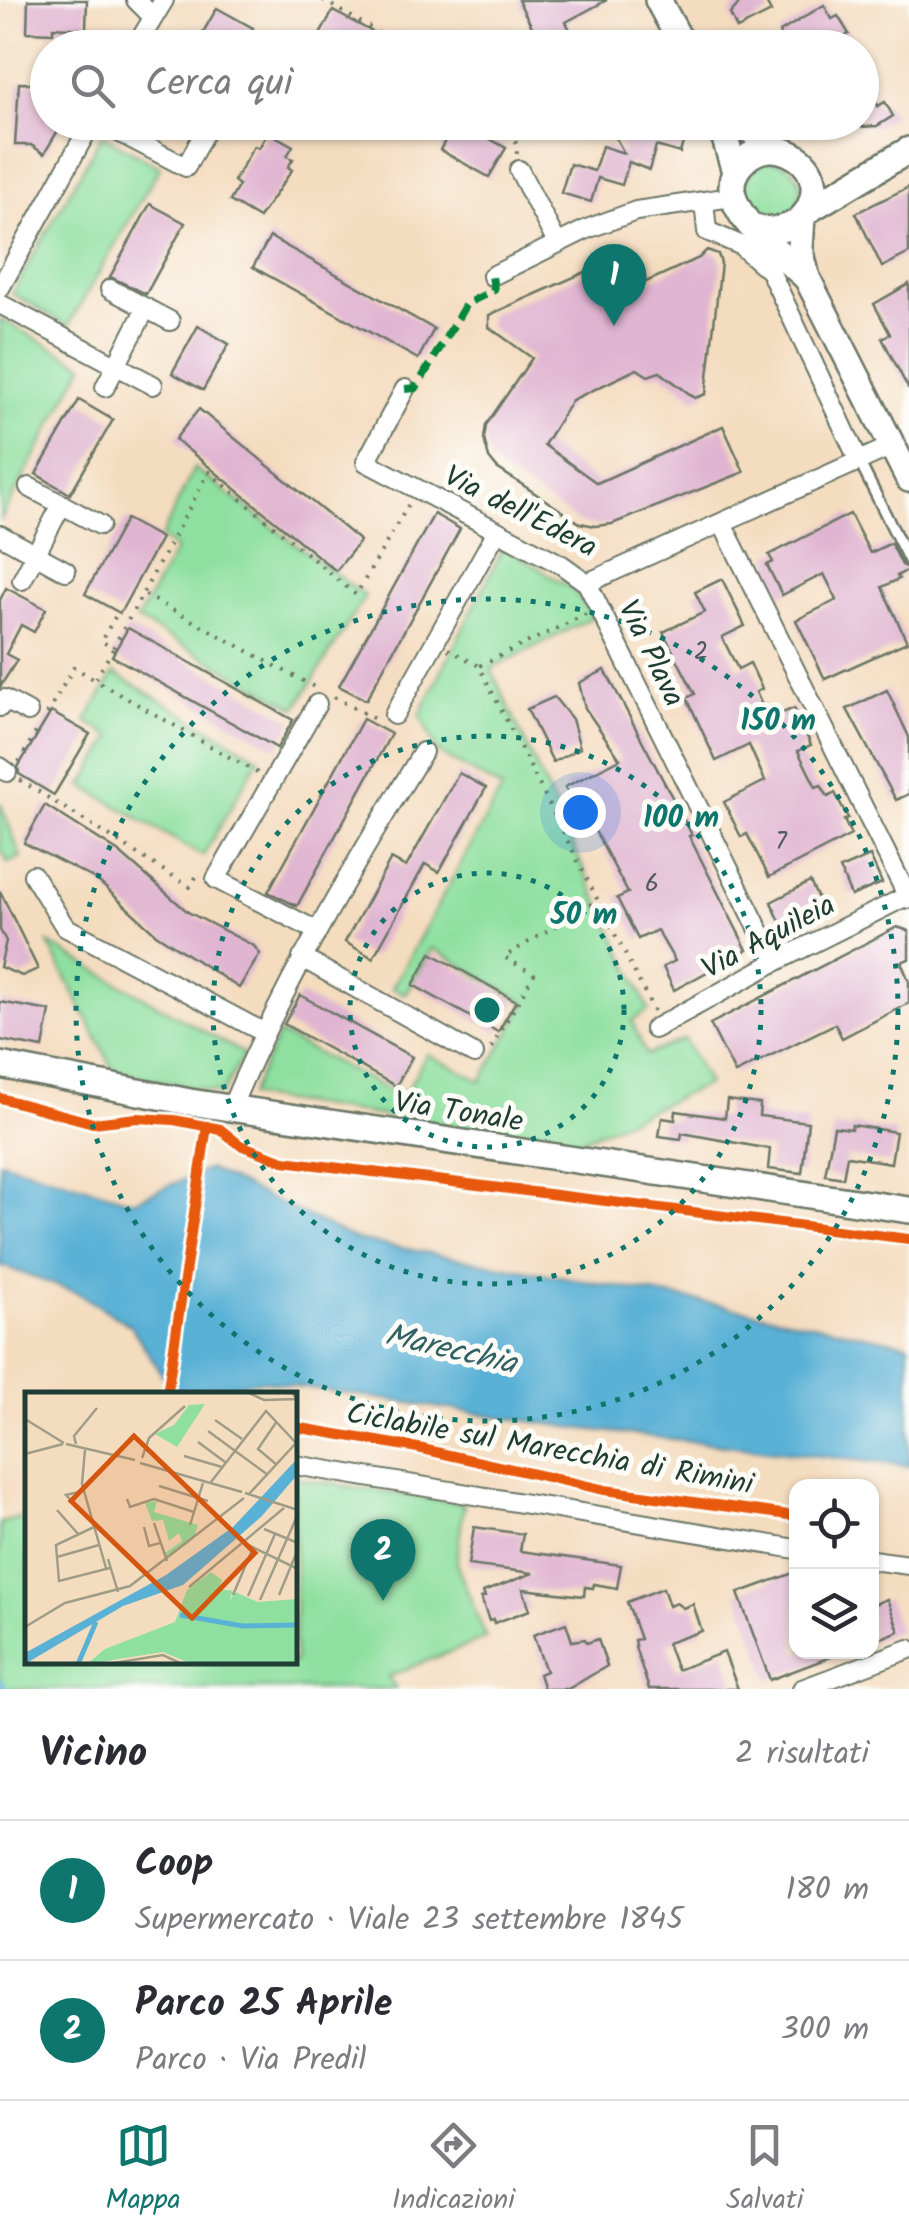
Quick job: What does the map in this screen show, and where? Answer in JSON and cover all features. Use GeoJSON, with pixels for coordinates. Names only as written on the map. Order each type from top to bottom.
{"type":"FeatureCollection","features":[{"type":"Feature","properties":{"kind":"street"},"geometry":{"type":"LineString","coordinates":[[136,0],[153,17]]}},
{"type":"Feature","properties":{"kind":"street"},"geometry":{"type":"LineString","coordinates":[[146,30],[164,0]]}},
{"type":"Feature","properties":{"kind":"street"},"geometry":{"type":"LineString","coordinates":[[658,0],[674,30]]}},
{"type":"Feature","properties":{"kind":"street"},"geometry":{"type":"LineString","coordinates":[[0,288],[86,140]]}},
{"type":"Feature","properties":{"kind":"street"},"geometry":{"type":"LineString","coordinates":[[133,140],[186,166],[200,140]]}},
{"type":"Feature","properties":{"kind":"street"},"geometry":{"type":"LineString","coordinates":[[724,140],[744,219],[807,278]]}},
{"type":"Feature","properties":{"kind":"street"},"geometry":{"type":"LineString","coordinates":[[766,140],[822,168],[850,170],[899,156]]}},
{"type":"Feature","properties":{"kind":"street"},"geometry":{"type":"LineString","coordinates":[[492,276],[557,243],[636,211],[704,202],[734,184],[754,153],[790,155],[814,183],[800,248],[807,278],[909,479]]}},
{"type":"Feature","properties":{"kind":"street"},"geometry":{"type":"LineString","coordinates":[[754,227],[780,231],[899,156]]}},
{"type":"Feature","properties":{"kind":"street"},"geometry":{"type":"LineString","coordinates":[[518,170],[557,243]]}},
{"type":"Feature","properties":{"kind":"street"},"geometry":{"type":"LineString","coordinates":[[704,202],[707,230],[740,245],[770,271],[859,461]]}},
{"type":"Feature","properties":{"kind":"street"},"geometry":{"type":"LineString","coordinates":[[110,289],[170,321]]}},
{"type":"Feature","properties":{"kind":"street"},"geometry":{"type":"LineString","coordinates":[[0,304],[153,385]]}},
{"type":"Feature","properties":{"kind":"street"},"geometry":{"type":"LineString","coordinates":[[105,386],[146,308]]}},
{"type":"Feature","properties":{"kind":"street","name":"Via dell'Edera"},"geometry":{"type":"LineString","coordinates":[[405,389],[366,462],[562,565],[588,583],[892,446]]}},
{"type":"Feature","properties":{"kind":"street"},"geometry":{"type":"LineString","coordinates":[[28,486],[100,525]]}},
{"type":"Feature","properties":{"kind":"street"},"geometry":{"type":"LineString","coordinates":[[22,580],[62,504]]}},
{"type":"Feature","properties":{"kind":"street"},"geometry":{"type":"LineString","coordinates":[[722,523],[908,897]]}},
{"type":"Feature","properties":{"kind":"street"},"geometry":{"type":"LineString","coordinates":[[394,716],[497,530]]}},
{"type":"Feature","properties":{"kind":"street"},"geometry":{"type":"LineString","coordinates":[[0,536],[66,571]]}},
{"type":"Feature","properties":{"kind":"street","name":"Via Plava"},"geometry":{"type":"LineString","coordinates":[[588,583],[775,962]]}},
{"type":"Feature","properties":{"kind":"street"},"geometry":{"type":"LineString","coordinates":[[0,707],[4,700],[28,712]]}},
{"type":"Feature","properties":{"kind":"street"},"geometry":{"type":"LineString","coordinates":[[317,704],[216,880],[317,931]]}},
{"type":"Feature","properties":{"kind":"street"},"geometry":{"type":"LineString","coordinates":[[231,1108],[263,1032],[302,958],[423,752]]}},
{"type":"Feature","properties":{"kind":"street"},"geometry":{"type":"LineString","coordinates":[[33,874],[65,926],[263,1032]]}},
{"type":"Feature","properties":{"kind":"street","name":"Via Aquileia"},"geometry":{"type":"LineString","coordinates":[[658,1027],[775,962],[908,897]]}},
{"type":"Feature","properties":{"kind":"street"},"geometry":{"type":"LineString","coordinates":[[302,958],[474,1054]]}},
{"type":"Feature","properties":{"kind":"street","name":"Via Tonale"},"geometry":{"type":"LineString","coordinates":[[0,1065],[231,1108],[909,1210]]}},
{"type":"Feature","properties":{"kind":"street"},"geometry":{"type":"LineString","coordinates":[[298,1465],[789,1547]]}},
{"type":"Feature","properties":{"kind":"street"},"geometry":{"type":"LineString","coordinates":[[879,1562],[908,1568]]}},
{"type":"Feature","properties":{"kind":"street"},"geometry":{"type":"LineString","coordinates":[[802,1689],[909,1649]]}},
{"type":"Feature","properties":{"kind":"lane"},"geometry":{"type":"LineString","coordinates":[[859,461],[909,561]]}},
{"type":"Feature","properties":{"kind":"path"},"geometry":{"type":"LineString","coordinates":[[323,0],[374,30]]}},
{"type":"Feature","properties":{"kind":"path"},"geometry":{"type":"LineString","coordinates":[[516,140],[518,170]]}},
{"type":"Feature","properties":{"kind":"path"},"geometry":{"type":"LineString","coordinates":[[95,680],[146,594],[210,472],[356,595],[417,489]]}},
{"type":"Feature","properties":{"kind":"path"},"geometry":{"type":"LineString","coordinates":[[136,587],[384,725],[400,724],[394,716]]}},
{"type":"Feature","properties":{"kind":"path"},"geometry":{"type":"LineString","coordinates":[[479,666],[599,607]]}},
{"type":"Feature","properties":{"kind":"path"},"geometry":{"type":"LineString","coordinates":[[113,648],[101,641],[115,616]]}},
{"type":"Feature","properties":{"kind":"path"},"geometry":{"type":"LineString","coordinates":[[434,642],[479,666],[658,1027]]}},
{"type":"Feature","properties":{"kind":"path"},"geometry":{"type":"LineString","coordinates":[[196,876],[190,887],[9,770],[74,668],[272,782]]}},
{"type":"Feature","properties":{"kind":"path"},"geometry":{"type":"LineString","coordinates":[[474,1054],[484,1060],[534,974],[504,956],[598,900]]}},
{"type":"Feature","properties":{"kind":"green space"},"geometry":{"type":"Polygon","coordinates":[[[99,140],[111,140],[160,167],[68,326],[12,293],[99,140]]]}},
{"type":"Feature","properties":{"kind":"green space"},"geometry":{"type":"Polygon","coordinates":[[[773,162],[793,170],[801,190],[793,210],[773,218],[753,210],[745,190],[753,170],[773,162]]]}},
{"type":"Feature","properties":{"kind":"green space"},"geometry":{"type":"Polygon","coordinates":[[[0,319],[84,365],[0,521],[0,319]]]}},
{"type":"Feature","properties":{"kind":"green space"},"geometry":{"type":"Polygon","coordinates":[[[194,468],[365,596],[296,708],[137,620],[176,549],[161,538],[194,468]]]}},
{"type":"Feature","properties":{"kind":"green space"},"geometry":{"type":"Polygon","coordinates":[[[504,546],[573,590],[593,617],[491,669],[649,1010],[632,1021],[646,1055],[684,1039],[708,1084],[572,1144],[249,1096],[279,1034],[403,1097],[427,1054],[481,1081],[526,1003],[432,948],[405,994],[392,988],[502,789],[437,752],[420,715],[504,546]]]}},
{"type":"Feature","properties":{"kind":"green space"},"geometry":{"type":"Polygon","coordinates":[[[114,673],[259,758],[203,856],[83,786],[112,737],[86,721],[114,673]]]}},
{"type":"Feature","properties":{"kind":"green space"},"geometry":{"type":"Polygon","coordinates":[[[0,802],[21,857],[8,863],[0,848],[0,802]]]}},
{"type":"Feature","properties":{"kind":"green space"},"geometry":{"type":"Polygon","coordinates":[[[48,943],[244,1054],[222,1094],[114,1071],[48,943]]]}},
{"type":"Feature","properties":{"kind":"green space"},"geometry":{"type":"Polygon","coordinates":[[[298,1478],[464,1504],[456,1563],[486,1638],[388,1676],[396,1689],[0,1689],[0,1523],[25,1517],[25,1664],[298,1664],[298,1478]]]}},
{"type":"Feature","properties":{"kind":"water","name":"Marecchia"},"geometry":{"type":"Polygon","coordinates":[[[0,1161],[133,1201],[208,1169],[356,1240],[714,1304],[909,1344],[909,1466],[576,1428],[263,1381],[173,1392],[131,1326],[78,1293],[0,1265],[0,1161]]]}},
{"type":"Feature","properties":{"kind":"building"},"geometry":{"type":"Polygon","coordinates":[[[28,0],[87,0],[86,29],[53,27],[27,32],[28,0]]]}},
{"type":"Feature","properties":{"kind":"building"},"geometry":{"type":"Polygon","coordinates":[[[518,0],[607,0],[566,22],[570,30],[534,30],[518,0]]]}},
{"type":"Feature","properties":{"kind":"building"},"geometry":{"type":"Polygon","coordinates":[[[742,0],[765,0],[771,12],[737,29],[730,14],[742,0]]]}},
{"type":"Feature","properties":{"kind":"building"},"geometry":{"type":"Polygon","coordinates":[[[824,5],[832,19],[838,16],[847,30],[783,30],[824,5]]]}},
{"type":"Feature","properties":{"kind":"building"},"geometry":{"type":"Polygon","coordinates":[[[217,8],[253,28],[252,30],[204,30],[217,8]]]}},
{"type":"Feature","properties":{"kind":"building"},"geometry":{"type":"Polygon","coordinates":[[[333,11],[369,30],[323,30],[333,11]]]}},
{"type":"Feature","properties":{"kind":"building"},"geometry":{"type":"Polygon","coordinates":[[[19,83],[30,83],[30,140],[52,140],[44,154],[31,145],[15,145],[19,83]]]}},
{"type":"Feature","properties":{"kind":"building"},"geometry":{"type":"Polygon","coordinates":[[[885,102],[893,116],[879,125],[879,105],[885,102]]]}},
{"type":"Feature","properties":{"kind":"building"},"geometry":{"type":"Polygon","coordinates":[[[264,140],[282,140],[293,146],[287,156],[293,159],[288,167],[292,170],[259,218],[230,201],[239,185],[234,181],[254,146],[259,148],[264,140]]]}},
{"type":"Feature","properties":{"kind":"building"},"geometry":{"type":"Polygon","coordinates":[[[445,140],[492,140],[506,148],[489,177],[440,150],[445,140]]]}},
{"type":"Feature","properties":{"kind":"building"},"geometry":{"type":"Polygon","coordinates":[[[617,140],[684,140],[680,153],[656,146],[649,170],[629,162],[622,185],[598,178],[591,202],[561,193],[570,164],[594,171],[602,146],[624,153],[617,140]]]}},
{"type":"Feature","properties":{"kind":"building"},"geometry":{"type":"Polygon","coordinates":[[[909,187],[909,253],[882,267],[856,213],[909,187]]]}},
{"type":"Feature","properties":{"kind":"building"},"geometry":{"type":"Polygon","coordinates":[[[150,204],[185,223],[146,294],[110,277],[150,204]]]}},
{"type":"Feature","properties":{"kind":"building"},"geometry":{"type":"Polygon","coordinates":[[[270,237],[434,329],[418,359],[253,267],[270,237]]]}},
{"type":"Feature","properties":{"kind":"building"},"geometry":{"type":"Polygon","coordinates":[[[707,250],[718,254],[721,263],[706,394],[695,398],[660,372],[648,376],[637,369],[572,400],[544,445],[597,483],[723,426],[744,472],[612,524],[595,526],[580,523],[497,468],[489,458],[484,439],[486,425],[532,358],[489,327],[489,315],[610,261],[624,292],[699,258],[707,250]]]}},
{"type":"Feature","properties":{"kind":"building"},"geometry":{"type":"Polygon","coordinates":[[[909,284],[909,390],[882,338],[890,334],[874,304],[909,284]]]}},
{"type":"Feature","properties":{"kind":"building"},"geometry":{"type":"Polygon","coordinates":[[[198,326],[229,344],[203,390],[172,373],[198,326]]]}},
{"type":"Feature","properties":{"kind":"building"},"geometry":{"type":"Polygon","coordinates":[[[79,400],[113,420],[70,494],[36,474],[79,400]]]}},
{"type":"Feature","properties":{"kind":"building"},"geometry":{"type":"Polygon","coordinates":[[[199,409],[360,541],[336,571],[175,439],[199,409]]]}},
{"type":"Feature","properties":{"kind":"building"},"geometry":{"type":"Polygon","coordinates":[[[434,514],[460,529],[366,700],[339,686],[434,514]]]}},
{"type":"Feature","properties":{"kind":"building"},"geometry":{"type":"Polygon","coordinates":[[[850,514],[870,553],[891,543],[902,565],[909,569],[882,587],[907,642],[825,679],[796,620],[837,600],[824,574],[782,595],[767,565],[773,562],[769,555],[850,514]]]}},
{"type":"Feature","properties":{"kind":"building"},"geometry":{"type":"Polygon","coordinates":[[[126,519],[161,538],[120,613],[85,594],[126,519]]]}},
{"type":"Feature","properties":{"kind":"building"},"geometry":{"type":"Polygon","coordinates":[[[722,579],[745,626],[722,637],[738,669],[750,663],[762,689],[756,692],[768,719],[794,708],[811,745],[798,751],[816,787],[821,785],[828,797],[835,793],[848,818],[844,820],[851,835],[769,877],[747,834],[741,837],[724,802],[765,781],[749,745],[716,761],[687,698],[695,694],[663,632],[705,612],[695,592],[722,579]]]}},
{"type":"Feature","properties":{"kind":"building"},"geometry":{"type":"Polygon","coordinates":[[[6,588],[46,609],[34,632],[21,625],[6,654],[17,660],[0,687],[0,600],[6,588]]]}},
{"type":"Feature","properties":{"kind":"building"},"geometry":{"type":"Polygon","coordinates":[[[128,628],[293,720],[277,748],[112,656],[128,628]]]}},
{"type":"Feature","properties":{"kind":"building"},"geometry":{"type":"Polygon","coordinates":[[[605,670],[747,950],[674,990],[663,967],[675,961],[657,930],[638,939],[617,898],[628,893],[588,818],[583,821],[565,787],[620,759],[585,708],[579,683],[605,670]]]}},
{"type":"Feature","properties":{"kind":"building"},"geometry":{"type":"Polygon","coordinates":[[[887,690],[909,737],[909,794],[896,800],[847,709],[887,690]]]}},
{"type":"Feature","properties":{"kind":"building"},"geometry":{"type":"Polygon","coordinates":[[[554,697],[572,719],[580,748],[553,762],[527,709],[554,697]]]}},
{"type":"Feature","properties":{"kind":"building"},"geometry":{"type":"Polygon","coordinates":[[[51,712],[90,734],[54,795],[19,774],[18,767],[51,712]]]}},
{"type":"Feature","properties":{"kind":"building"},"geometry":{"type":"Polygon","coordinates":[[[363,719],[391,734],[297,906],[268,892],[363,719]]]}},
{"type":"Feature","properties":{"kind":"building"},"geometry":{"type":"Polygon","coordinates":[[[459,773],[486,788],[439,872],[425,864],[373,958],[345,942],[391,859],[406,867],[459,773]]]}},
{"type":"Feature","properties":{"kind":"building"},"geometry":{"type":"Polygon","coordinates":[[[45,805],[119,852],[188,912],[254,946],[260,954],[239,988],[156,934],[97,880],[24,843],[45,805]]]}},
{"type":"Feature","properties":{"kind":"building"},"geometry":{"type":"Polygon","coordinates":[[[870,856],[882,883],[851,896],[840,869],[870,856]]]}},
{"type":"Feature","properties":{"kind":"building"},"geometry":{"type":"Polygon","coordinates":[[[810,882],[825,913],[785,932],[771,902],[810,882]]]}},
{"type":"Feature","properties":{"kind":"building"},"geometry":{"type":"Polygon","coordinates":[[[0,891],[38,969],[22,976],[0,967],[6,941],[0,930],[0,891]]]}},
{"type":"Feature","properties":{"kind":"building"},"geometry":{"type":"Polygon","coordinates":[[[897,927],[909,931],[909,959],[901,962],[909,981],[909,1003],[842,1038],[835,1024],[735,1073],[710,1024],[897,927]]]}},
{"type":"Feature","properties":{"kind":"building"},"geometry":{"type":"Polygon","coordinates":[[[431,953],[516,1001],[498,1032],[413,985],[431,953]]]}},
{"type":"Feature","properties":{"kind":"building"},"geometry":{"type":"Polygon","coordinates":[[[300,995],[412,1057],[396,1086],[284,1024],[300,995]]]}},
{"type":"Feature","properties":{"kind":"building"},"geometry":{"type":"Polygon","coordinates":[[[0,1002],[50,1011],[43,1048],[0,1040],[0,1002]]]}},
{"type":"Feature","properties":{"kind":"building"},"geometry":{"type":"Polygon","coordinates":[[[727,1100],[760,1104],[759,1116],[808,1122],[802,1173],[768,1169],[770,1149],[682,1133],[681,1139],[659,1136],[662,1118],[675,1120],[676,1111],[725,1118],[727,1100]]]}},
{"type":"Feature","properties":{"kind":"building"},"geometry":{"type":"Polygon","coordinates":[[[852,1125],[896,1132],[891,1163],[847,1156],[843,1178],[825,1175],[834,1127],[851,1129],[852,1125]]]}},
{"type":"Feature","properties":{"kind":"building"},"geometry":{"type":"Polygon","coordinates":[[[474,1527],[523,1534],[520,1551],[621,1565],[617,1588],[594,1584],[593,1588],[585,1587],[584,1596],[523,1589],[530,1610],[494,1623],[493,1619],[489,1621],[481,1598],[485,1597],[483,1592],[533,1573],[468,1565],[474,1527]]]}},
{"type":"Feature","properties":{"kind":"building"},"geometry":{"type":"Polygon","coordinates":[[[789,1575],[789,1659],[825,1659],[770,1680],[738,1593],[789,1575]]]}},
{"type":"Feature","properties":{"kind":"building"},"geometry":{"type":"Polygon","coordinates":[[[663,1588],[669,1606],[676,1603],[683,1608],[693,1604],[702,1631],[667,1643],[677,1670],[724,1652],[738,1689],[649,1689],[634,1640],[640,1639],[627,1602],[663,1588]]]}},
{"type":"Feature","properties":{"kind":"building"},"geometry":{"type":"Polygon","coordinates":[[[887,1599],[899,1631],[879,1639],[879,1602],[887,1599]]]}},
{"type":"Feature","properties":{"kind":"building"},"geometry":{"type":"Polygon","coordinates":[[[566,1623],[572,1641],[585,1639],[587,1643],[598,1639],[607,1666],[568,1689],[544,1689],[539,1674],[546,1671],[533,1635],[566,1623]]]}},
{"type":"Feature","properties":{"kind":"waterway"},"geometry":{"type":"LineString","coordinates":[[0,1681],[6,1689]]}},
{"type":"Feature","properties":{"kind":"marked path"},"geometry":{"type":"LineString","coordinates":[[405,389],[416,388],[466,304],[494,290],[492,276]]}},
{"type":"Feature","properties":{"kind":"cycle path"},"geometry":{"type":"LineString","coordinates":[[0,1098],[93,1123],[137,1118],[220,1129],[240,1145],[284,1161],[909,1239]]}},
{"type":"Feature","properties":{"kind":"cycle path"},"geometry":{"type":"LineString","coordinates":[[167,1392],[207,1126]]}},
{"type":"Feature","properties":{"kind":"cycle path","name":"Ciclabile sul Marecchia di Rimini"},"geometry":{"type":"LineString","coordinates":[[298,1428],[418,1448],[605,1490],[789,1515]]}},
{"type":"Feature","properties":{"kind":"place","name":"Coop"},"geometry":{"type":"Point","coordinates":[614,326]}},
{"type":"Feature","properties":{"kind":"place","name":"Parco 25 Aprile"},"geometry":{"type":"Point","coordinates":[383,1601]}}]}
